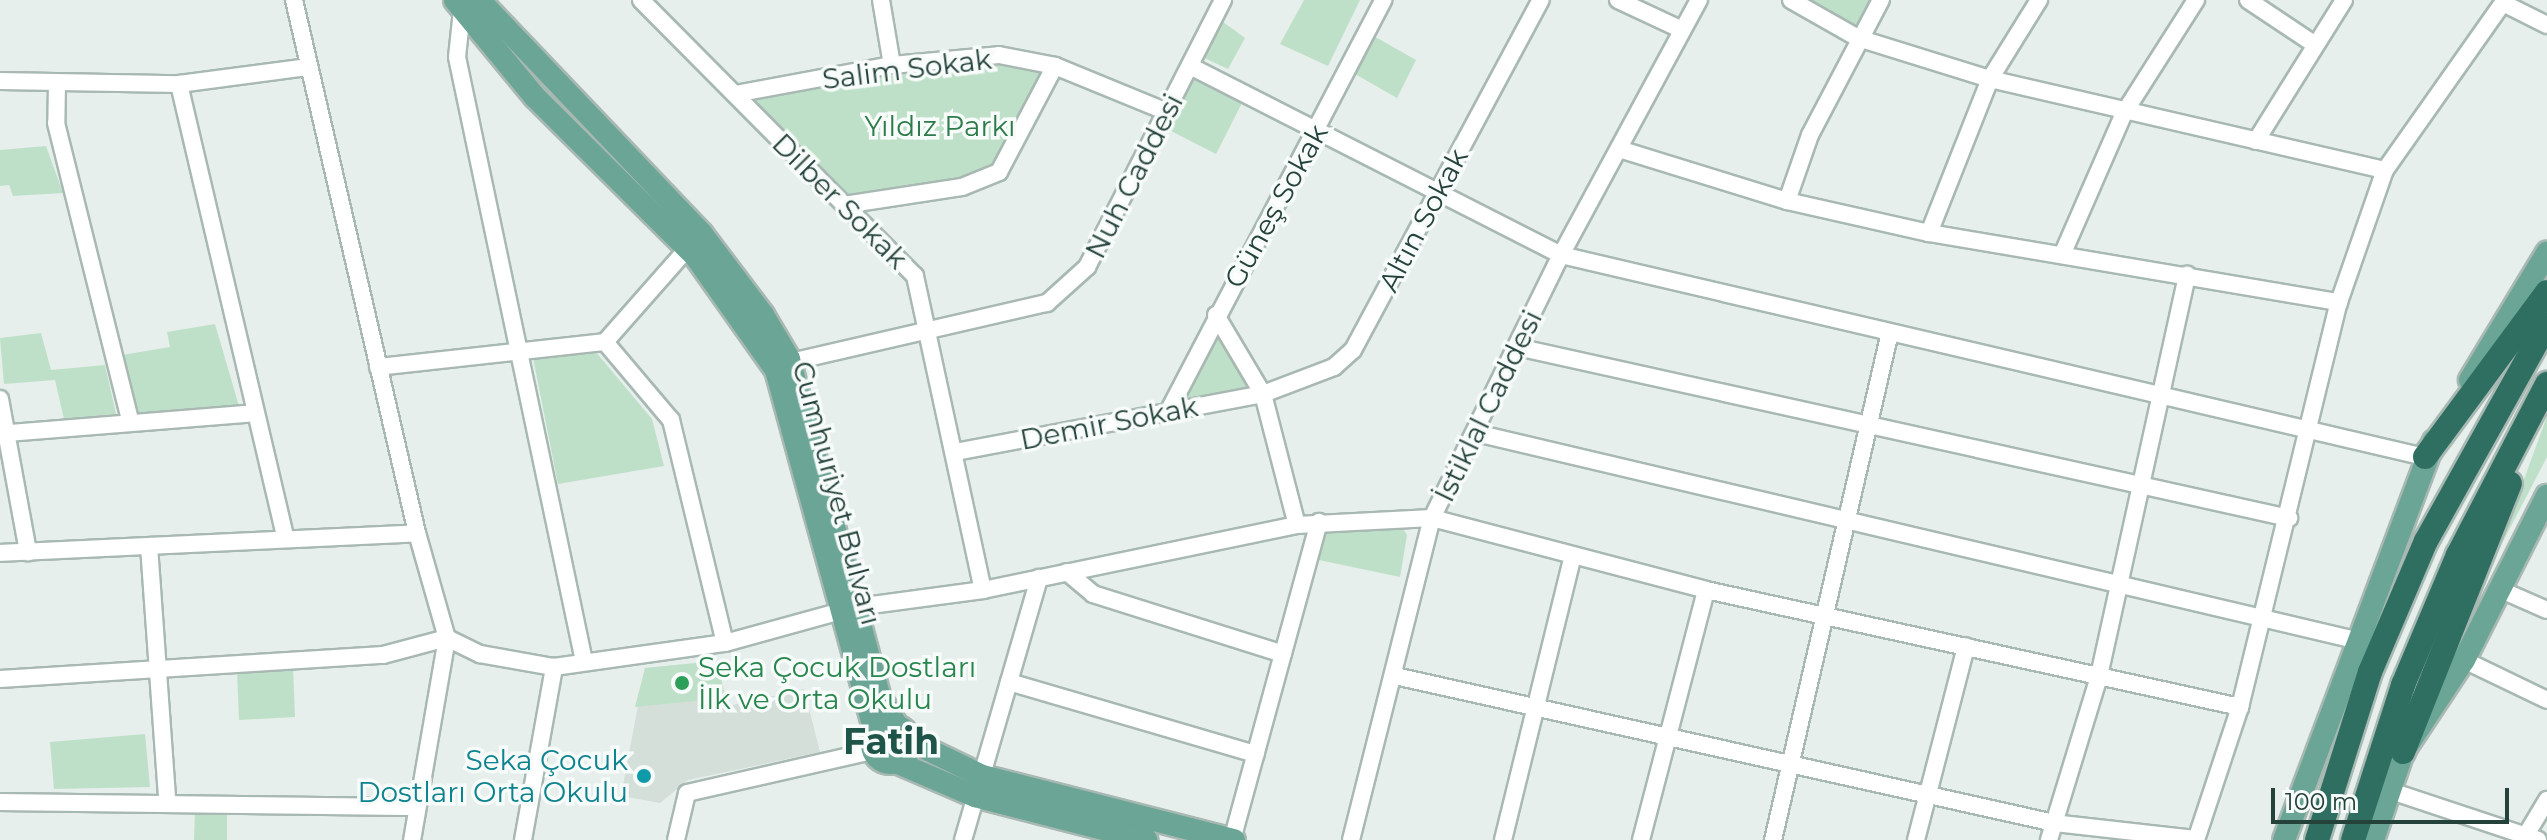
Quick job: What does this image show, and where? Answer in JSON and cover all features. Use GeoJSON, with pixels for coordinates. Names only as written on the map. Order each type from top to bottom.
{"type":"FeatureCollection","features":[{"type":"Feature","properties":{"kind":"highway"},"geometry":{"type":"LineString","coordinates":[[2425,457],[2547,292]]}},
{"type":"Feature","properties":{"kind":"highway"},"geometry":{"type":"LineString","coordinates":[[2317,840],[2370,672],[2426,541],[2547,324]]}},
{"type":"Feature","properties":{"kind":"highway"},"geometry":{"type":"LineString","coordinates":[[2403,752],[2547,387]]}},
{"type":"Feature","properties":{"kind":"highway"},"geometry":{"type":"LineString","coordinates":[[2353,840],[2403,685],[2458,555],[2547,387]]}},
{"type":"Feature","properties":{"kind":"main road","name":"Cumhuriyet Bulvarı"},"geometry":{"type":"LineString","coordinates":[[464,1],[535,97],[694,240],[782,364],[847,609],[874,742]]}},
{"type":"Feature","properties":{"kind":"main road"},"geometry":{"type":"LineString","coordinates":[[2284,840],[2425,457],[2547,253]]}},
{"type":"Feature","properties":{"kind":"main road"},"geometry":{"type":"LineString","coordinates":[[2373,840],[2403,752],[2464,660],[2547,496]]}},
{"type":"Feature","properties":{"kind":"main road","name":"Cumhuriyet Bulvarı"},"geometry":{"type":"LineString","coordinates":[[847,609],[879,696],[904,734]]}},
{"type":"Feature","properties":{"kind":"main road"},"geometry":{"type":"LineString","coordinates":[[904,734],[874,742],[880,761],[898,763],[978,786],[1233,840]]}},
{"type":"Feature","properties":{"kind":"main road"},"geometry":{"type":"LineString","coordinates":[[898,763],[904,734]]}},
{"type":"Feature","properties":{"kind":"main road"},"geometry":{"type":"LineString","coordinates":[[904,734],[978,786],[1102,835],[1146,840]]}},
{"type":"Feature","properties":{"kind":"street"},"geometry":{"type":"LineString","coordinates":[[294,0],[417,533],[447,638],[412,840]]}},
{"type":"Feature","properties":{"kind":"street","name":"Dilber Sokak"},"geometry":{"type":"LineString","coordinates":[[641,0],[915,276],[931,329],[983,590]]}},
{"type":"Feature","properties":{"kind":"street"},"geometry":{"type":"LineString","coordinates":[[881,0],[892,65]]}},
{"type":"Feature","properties":{"kind":"street","name":"Nuh Caddesi"},"geometry":{"type":"LineString","coordinates":[[782,364],[1047,303],[1087,267],[1223,0]]}},
{"type":"Feature","properties":{"kind":"street","name":"Güneş Sokak"},"geometry":{"type":"LineString","coordinates":[[1168,412],[1216,315],[1318,132],[1383,0]]}},
{"type":"Feature","properties":{"kind":"street","name":"Altın Sokak"},"geometry":{"type":"LineString","coordinates":[[1263,394],[1334,367],[1353,350],[1541,0]]}},
{"type":"Feature","properties":{"kind":"street"},"geometry":{"type":"LineString","coordinates":[[1618,0],[1680,29]]}},
{"type":"Feature","properties":{"kind":"street","name":"İstiklal Caddesi"},"geometry":{"type":"LineString","coordinates":[[1351,840],[1395,676],[1432,518],[1561,255],[1680,29],[1699,0]]}},
{"type":"Feature","properties":{"kind":"street"},"geometry":{"type":"LineString","coordinates":[[1791,0],[1858,38],[1990,79],[2124,113],[2385,170]]}},
{"type":"Feature","properties":{"kind":"street"},"geometry":{"type":"LineString","coordinates":[[1787,201],[1858,38],[1881,0]]}},
{"type":"Feature","properties":{"kind":"street"},"geometry":{"type":"LineString","coordinates":[[1929,233],[1990,79],[2039,0]]}},
{"type":"Feature","properties":{"kind":"street"},"geometry":{"type":"LineString","coordinates":[[2062,255],[2124,113],[2196,0]]}},
{"type":"Feature","properties":{"kind":"street"},"geometry":{"type":"LineString","coordinates":[[2248,0],[2314,44]]}},
{"type":"Feature","properties":{"kind":"street"},"geometry":{"type":"LineString","coordinates":[[2256,141],[2344,0]]}},
{"type":"Feature","properties":{"kind":"street"},"geometry":{"type":"LineString","coordinates":[[464,1],[457,57],[523,350],[584,661]]}},
{"type":"Feature","properties":{"kind":"street"},"geometry":{"type":"LineString","coordinates":[[1395,676],[2054,823],[2196,840],[2240,707],[2289,518],[2339,302],[2385,170],[2504,2],[2547,25]]}},
{"type":"Feature","properties":{"kind":"street","name":"Salim Sokak"},"geometry":{"type":"LineString","coordinates":[[735,94],[892,65],[999,55],[1055,66],[1167,112]]}},
{"type":"Feature","properties":{"kind":"street"},"geometry":{"type":"LineString","coordinates":[[844,205],[962,187],[999,172],[1055,66]]}},
{"type":"Feature","properties":{"kind":"street"},"geometry":{"type":"LineString","coordinates":[[1190,66],[1436,195],[1561,255],[2310,427],[2425,457]]}},
{"type":"Feature","properties":{"kind":"street"},"geometry":{"type":"LineString","coordinates":[[0,81],[179,84],[309,67]]}},
{"type":"Feature","properties":{"kind":"street"},"geometry":{"type":"LineString","coordinates":[[57,84],[56,123],[131,423]]}},
{"type":"Feature","properties":{"kind":"street"},"geometry":{"type":"LineString","coordinates":[[179,84],[285,537]]}},
{"type":"Feature","properties":{"kind":"street"},"geometry":{"type":"LineString","coordinates":[[1619,149],[1787,201],[1929,233],[2339,302]]}},
{"type":"Feature","properties":{"kind":"street"},"geometry":{"type":"LineString","coordinates":[[378,367],[605,342],[694,240]]}},
{"type":"Feature","properties":{"kind":"street"},"geometry":{"type":"LineString","coordinates":[[2049,840],[2099,676],[2143,487],[2187,275]]}},
{"type":"Feature","properties":{"kind":"street"},"geometry":{"type":"LineString","coordinates":[[1216,315],[1263,394],[1297,525]]}},
{"type":"Feature","properties":{"kind":"street"},"geometry":{"type":"LineString","coordinates":[[1773,840],[1794,765],[1890,332]]}},
{"type":"Feature","properties":{"kind":"street"},"geometry":{"type":"LineString","coordinates":[[605,342],[671,420],[725,643]]}},
{"type":"Feature","properties":{"kind":"street"},"geometry":{"type":"LineString","coordinates":[[1517,347],[1870,428],[2289,518]]}},
{"type":"Feature","properties":{"kind":"street","name":"Demir Sokak"},"geometry":{"type":"LineString","coordinates":[[956,452],[1263,394]]}},
{"type":"Feature","properties":{"kind":"street"},"geometry":{"type":"LineString","coordinates":[[0,399],[9,433],[28,552]]}},
{"type":"Feature","properties":{"kind":"street"},"geometry":{"type":"LineString","coordinates":[[9,433],[255,413]]}},
{"type":"Feature","properties":{"kind":"street"},"geometry":{"type":"LineString","coordinates":[[1476,433],[2359,641]]}},
{"type":"Feature","properties":{"kind":"street"},"geometry":{"type":"LineString","coordinates":[[0,679],[383,655],[447,638],[480,654],[554,667],[725,643],[847,609],[983,590],[1297,525],[1432,518],[1706,590],[2240,707]]}},
{"type":"Feature","properties":{"kind":"street"},"geometry":{"type":"LineString","coordinates":[[1233,840],[1319,522]]}},
{"type":"Feature","properties":{"kind":"street"},"geometry":{"type":"LineString","coordinates":[[0,553],[417,533]]}},
{"type":"Feature","properties":{"kind":"street"},"geometry":{"type":"LineString","coordinates":[[149,546],[167,800]]}},
{"type":"Feature","properties":{"kind":"street"},"geometry":{"type":"LineString","coordinates":[[1503,840],[1573,556]]}},
{"type":"Feature","properties":{"kind":"street"},"geometry":{"type":"LineString","coordinates":[[1067,572],[1093,594],[1283,654]]}},
{"type":"Feature","properties":{"kind":"street"},"geometry":{"type":"LineString","coordinates":[[963,840],[1039,578]]}},
{"type":"Feature","properties":{"kind":"street"},"geometry":{"type":"LineString","coordinates":[[2499,589],[2547,610]]}},
{"type":"Feature","properties":{"kind":"street"},"geometry":{"type":"LineString","coordinates":[[1641,840],[1706,590]]}},
{"type":"Feature","properties":{"kind":"street"},"geometry":{"type":"LineString","coordinates":[[1916,840],[1966,646]]}},
{"type":"Feature","properties":{"kind":"street"},"geometry":{"type":"LineString","coordinates":[[2464,660],[2547,700]]}},
{"type":"Feature","properties":{"kind":"street"},"geometry":{"type":"LineString","coordinates":[[523,840],[554,667]]}},
{"type":"Feature","properties":{"kind":"street"},"geometry":{"type":"LineString","coordinates":[[1009,682],[1256,754]]}},
{"type":"Feature","properties":{"kind":"street"},"geometry":{"type":"LineString","coordinates":[[676,840],[687,793],[874,742]]}},
{"type":"Feature","properties":{"kind":"street"},"geometry":{"type":"LineString","coordinates":[[2391,791],[2532,838],[2547,800]]}},
{"type":"Feature","properties":{"kind":"street"},"geometry":{"type":"LineString","coordinates":[[0,802],[167,800],[417,807]]}},
{"type":"Feature","properties":{"kind":"shaded area","name":"Seka Çocuk Dostları İlk ve Orta Okulu"},"geometry":{"type":"Polygon","coordinates":[[[717,661],[728,706],[804,689],[820,752],[688,780],[660,803],[621,796],[645,668],[717,661]]]}},
{"type":"Feature","properties":{"kind":"green space"},"geometry":{"type":"Polygon","coordinates":[[[1304,0],[1360,0],[1328,66],[1280,44],[1304,0]]]}},
{"type":"Feature","properties":{"kind":"green space"},"geometry":{"type":"Polygon","coordinates":[[[1791,0],[1881,0],[1858,38],[1791,0]]]}},
{"type":"Feature","properties":{"kind":"green space"},"geometry":{"type":"Polygon","coordinates":[[[1219,19],[1245,38],[1228,69],[1202,57],[1219,19]]]}},
{"type":"Feature","properties":{"kind":"green space"},"geometry":{"type":"Polygon","coordinates":[[[1372,35],[1416,60],[1397,98],[1355,74],[1372,35]]]}},
{"type":"Feature","properties":{"kind":"green space","name":"Yıldız Parkı"},"geometry":{"type":"Polygon","coordinates":[[[999,55],[1055,66],[999,172],[844,205],[735,94],[999,55]]]}},
{"type":"Feature","properties":{"kind":"green space"},"geometry":{"type":"Polygon","coordinates":[[[1193,78],[1242,103],[1216,154],[1167,129],[1193,78]]]}},
{"type":"Feature","properties":{"kind":"green space"},"geometry":{"type":"Polygon","coordinates":[[[46,146],[63,193],[13,196],[9,185],[0,186],[0,150],[46,146]]]}},
{"type":"Feature","properties":{"kind":"green space"},"geometry":{"type":"Polygon","coordinates":[[[1216,315],[1263,394],[1168,412],[1216,315]]]}},
{"type":"Feature","properties":{"kind":"green space"},"geometry":{"type":"Polygon","coordinates":[[[215,324],[239,406],[137,417],[122,355],[170,347],[167,332],[215,324]]]}},
{"type":"Feature","properties":{"kind":"green space"},"geometry":{"type":"Polygon","coordinates":[[[41,333],[51,370],[105,365],[116,414],[64,419],[55,380],[4,384],[0,338],[41,333]]]}},
{"type":"Feature","properties":{"kind":"green space"},"geometry":{"type":"Polygon","coordinates":[[[595,351],[652,419],[664,466],[558,484],[533,358],[595,351]]]}},
{"type":"Feature","properties":{"kind":"green space"},"geometry":{"type":"Polygon","coordinates":[[[2547,416],[2547,457],[2498,551],[2547,416]]]}},
{"type":"Feature","properties":{"kind":"green space"},"geometry":{"type":"Polygon","coordinates":[[[1398,522],[1407,535],[1400,577],[1319,560],[1325,527],[1398,522]]]}},
{"type":"Feature","properties":{"kind":"green space","name":"Seka Çocuk Dostları İlk ve Orta Okulu"},"geometry":{"type":"Polygon","coordinates":[[[717,661],[725,698],[635,707],[645,668],[717,661]]]}},
{"type":"Feature","properties":{"kind":"green space"},"geometry":{"type":"Polygon","coordinates":[[[293,668],[295,717],[239,720],[237,670],[293,668]]]}},
{"type":"Feature","properties":{"kind":"green space"},"geometry":{"type":"Polygon","coordinates":[[[145,734],[150,787],[54,789],[50,742],[145,734]]]}},
{"type":"Feature","properties":{"kind":"green space"},"geometry":{"type":"Polygon","coordinates":[[[195,810],[227,810],[227,840],[194,840],[195,810]]]}},
{"type":"Feature","properties":{"kind":"place","name":"Seka Çocuk Dostları İlk ve Orta Okulu"},"geometry":{"type":"Point","coordinates":[682,683]}},
{"type":"Feature","properties":{"kind":"place","name":"Seka Çocuk Dostları Orta Okulu"},"geometry":{"type":"Point","coordinates":[644,776]}},
{"type":"Feature","properties":{"kind":"district","name":"Fatih"},"geometry":{"type":"Point","coordinates":[891,742]}}]}
